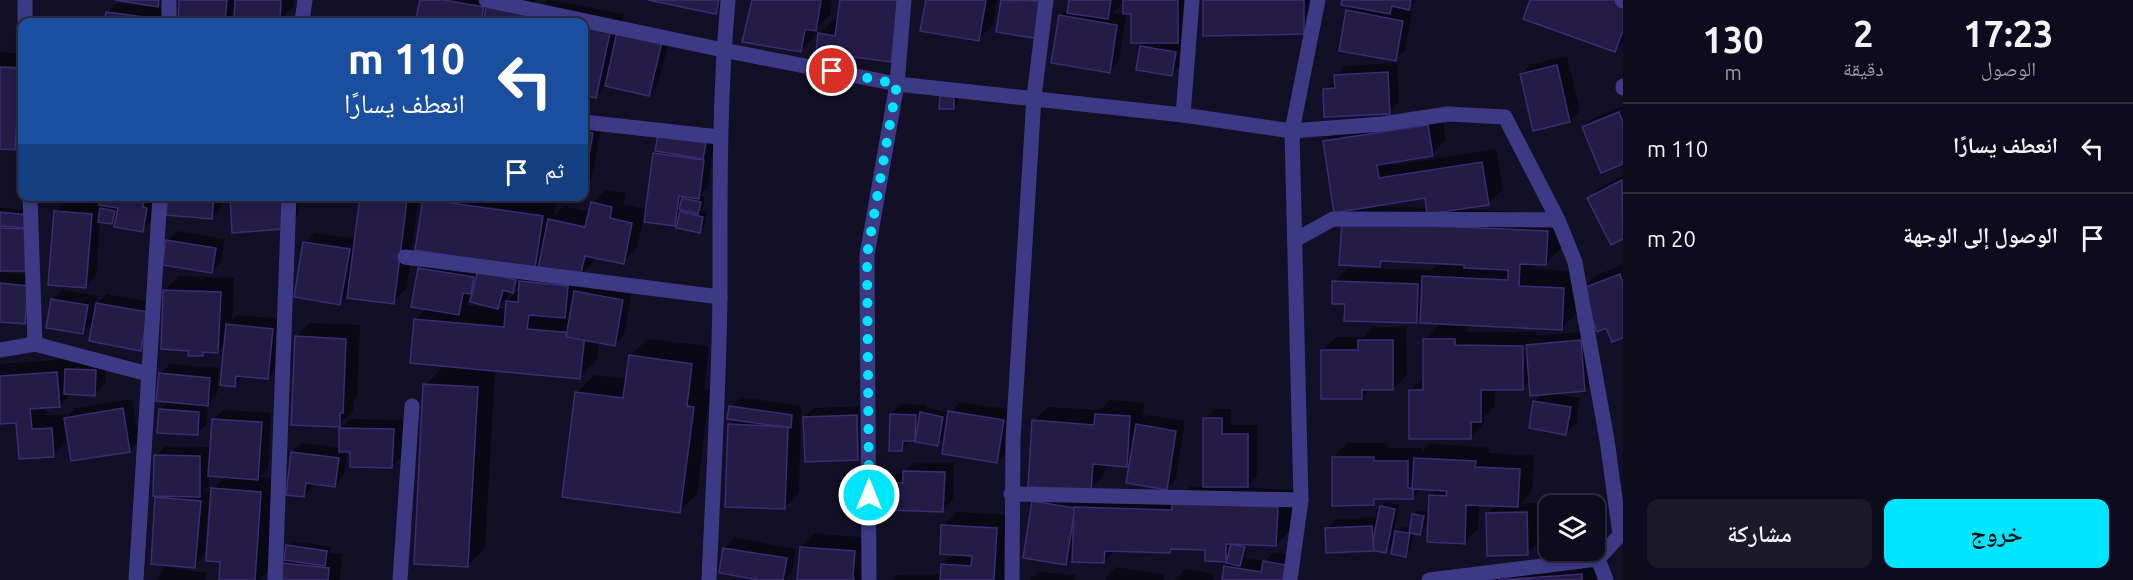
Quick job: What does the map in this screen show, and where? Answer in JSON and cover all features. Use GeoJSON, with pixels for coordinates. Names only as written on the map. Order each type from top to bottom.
{"type":"FeatureCollection","features":[{"type":"Feature","properties":{"kind":"street"},"geometry":{"type":"LineString","coordinates":[[25,0],[25,18]]}},
{"type":"Feature","properties":{"kind":"street"},"geometry":{"type":"LineString","coordinates":[[169,0],[169,18]]}},
{"type":"Feature","properties":{"kind":"street"},"geometry":{"type":"LineString","coordinates":[[303,18],[305,0]]}},
{"type":"Feature","properties":{"kind":"street"},"geometry":{"type":"LineString","coordinates":[[486,0],[571,18]]}},
{"type":"Feature","properties":{"kind":"street"},"geometry":{"type":"LineString","coordinates":[[709,580],[720,297],[719,137],[728,0]]}},
{"type":"Feature","properties":{"kind":"street"},"geometry":{"type":"LineString","coordinates":[[869,580],[867,255],[897,84],[904,0]]}},
{"type":"Feature","properties":{"kind":"street"},"geometry":{"type":"LineString","coordinates":[[1012,580],[1011,494],[1034,98],[1046,0]]}},
{"type":"Feature","properties":{"kind":"street"},"geometry":{"type":"LineString","coordinates":[[1183,115],[1192,0]]}},
{"type":"Feature","properties":{"kind":"street"},"geometry":{"type":"LineString","coordinates":[[1290,580],[1301,500],[1292,131],[1318,0]]}},
{"type":"Feature","properties":{"kind":"street"},"geometry":{"type":"LineString","coordinates":[[588,22],[897,84],[1183,115],[1292,131],[1382,124],[1448,114],[1505,117],[1558,220],[1575,262],[1620,535],[1605,551]]}},
{"type":"Feature","properties":{"kind":"street"},"geometry":{"type":"LineString","coordinates":[[588,122],[719,137]]}},
{"type":"Feature","properties":{"kind":"street"},"geometry":{"type":"LineString","coordinates":[[30,201],[35,344]]}},
{"type":"Feature","properties":{"kind":"street"},"geometry":{"type":"LineString","coordinates":[[136,580],[160,201]]}},
{"type":"Feature","properties":{"kind":"street"},"geometry":{"type":"LineString","coordinates":[[275,580],[289,201]]}},
{"type":"Feature","properties":{"kind":"street"},"geometry":{"type":"LineString","coordinates":[[1295,240],[1333,219],[1558,220]]}},
{"type":"Feature","properties":{"kind":"street"},"geometry":{"type":"LineString","coordinates":[[405,257],[720,297]]}},
{"type":"Feature","properties":{"kind":"street"},"geometry":{"type":"LineString","coordinates":[[0,350],[35,344],[148,374]]}},
{"type":"Feature","properties":{"kind":"street"},"geometry":{"type":"LineString","coordinates":[[399,580],[412,406]]}},
{"type":"Feature","properties":{"kind":"street"},"geometry":{"type":"LineString","coordinates":[[1011,494],[1301,500]]}},
{"type":"Feature","properties":{"kind":"street"},"geometry":{"type":"LineString","coordinates":[[1429,580],[1582,561]]}},
{"type":"Feature","properties":{"kind":"street"},"geometry":{"type":"LineString","coordinates":[[1599,561],[1606,580]]}},
{"type":"Feature","properties":{"kind":"building"},"geometry":{"type":"Polygon","coordinates":[[[115,0],[159,0],[158,7],[115,0]]]}},
{"type":"Feature","properties":{"kind":"building"},"geometry":{"type":"Polygon","coordinates":[[[179,0],[227,0],[225,18],[178,18],[179,0]]]}},
{"type":"Feature","properties":{"kind":"building"},"geometry":{"type":"Polygon","coordinates":[[[235,0],[281,0],[280,18],[234,18],[235,0]]]}},
{"type":"Feature","properties":{"kind":"building"},"geometry":{"type":"Polygon","coordinates":[[[420,0],[444,0],[484,7],[482,18],[416,18],[420,0]]]}},
{"type":"Feature","properties":{"kind":"building"},"geometry":{"type":"Polygon","coordinates":[[[648,0],[719,0],[716,14],[648,0]]]}},
{"type":"Feature","properties":{"kind":"building"},"geometry":{"type":"Polygon","coordinates":[[[752,0],[821,0],[816,31],[805,29],[801,52],[742,42],[752,0]]]}},
{"type":"Feature","properties":{"kind":"building"},"geometry":{"type":"Polygon","coordinates":[[[840,0],[899,0],[891,62],[816,52],[818,33],[835,36],[840,0]]]}},
{"type":"Feature","properties":{"kind":"building"},"geometry":{"type":"Polygon","coordinates":[[[926,0],[986,0],[979,41],[920,31],[926,0]]]}},
{"type":"Feature","properties":{"kind":"building"},"geometry":{"type":"Polygon","coordinates":[[[1001,0],[1045,1],[1039,39],[996,32],[1001,0]]]}},
{"type":"Feature","properties":{"kind":"building"},"geometry":{"type":"Polygon","coordinates":[[[1069,0],[1111,0],[1108,19],[1067,13],[1069,0]]]}},
{"type":"Feature","properties":{"kind":"building"},"geometry":{"type":"Polygon","coordinates":[[[1123,0],[1178,0],[1178,43],[1131,43],[1131,14],[1123,14],[1123,0]]]}},
{"type":"Feature","properties":{"kind":"building"},"geometry":{"type":"Polygon","coordinates":[[[1203,0],[1304,0],[1304,34],[1203,36],[1203,0]]]}},
{"type":"Feature","properties":{"kind":"building"},"geometry":{"type":"Polygon","coordinates":[[[1342,0],[1411,0],[1409,10],[1392,6],[1390,14],[1341,5],[1342,0]]]}},
{"type":"Feature","properties":{"kind":"building"},"geometry":{"type":"Polygon","coordinates":[[[1530,0],[1623,0],[1623,31],[1615,52],[1523,19],[1530,0]]]}},
{"type":"Feature","properties":{"kind":"building"},"geometry":{"type":"Polygon","coordinates":[[[488,1],[526,10],[524,18],[484,18],[488,1]]]}},
{"type":"Feature","properties":{"kind":"building"},"geometry":{"type":"Polygon","coordinates":[[[1346,10],[1403,21],[1396,61],[1339,51],[1346,10]]]}},
{"type":"Feature","properties":{"kind":"building"},"geometry":{"type":"Polygon","coordinates":[[[106,12],[152,18],[105,18],[106,12]]]}},
{"type":"Feature","properties":{"kind":"building"},"geometry":{"type":"Polygon","coordinates":[[[534,12],[563,18],[533,18],[534,12]]]}},
{"type":"Feature","properties":{"kind":"building"},"geometry":{"type":"Polygon","coordinates":[[[1059,15],[1117,25],[1110,73],[1051,63],[1059,15]]]}},
{"type":"Feature","properties":{"kind":"building"},"geometry":{"type":"Polygon","coordinates":[[[588,23],[611,28],[596,98],[588,96],[588,23]]]}},
{"type":"Feature","properties":{"kind":"building"},"geometry":{"type":"Polygon","coordinates":[[[617,32],[662,42],[649,96],[605,86],[617,32]]]}},
{"type":"Feature","properties":{"kind":"building"},"geometry":{"type":"Polygon","coordinates":[[[1140,46],[1176,52],[1172,76],[1136,70],[1140,46]]]}},
{"type":"Feature","properties":{"kind":"building"},"geometry":{"type":"Polygon","coordinates":[[[1557,65],[1570,122],[1533,131],[1520,74],[1557,65]]]}},
{"type":"Feature","properties":{"kind":"building"},"geometry":{"type":"Polygon","coordinates":[[[0,67],[18,68],[15,150],[0,149],[0,67]]]}},
{"type":"Feature","properties":{"kind":"building"},"geometry":{"type":"Polygon","coordinates":[[[1388,72],[1390,114],[1324,117],[1323,89],[1335,88],[1334,75],[1388,72]]]}},
{"type":"Feature","properties":{"kind":"building"},"geometry":{"type":"Polygon","coordinates":[[[940,96],[954,96],[954,109],[939,109],[940,96]]]}},
{"type":"Feature","properties":{"kind":"building"},"geometry":{"type":"Polygon","coordinates":[[[1619,112],[1623,122],[1623,164],[1601,173],[1582,127],[1619,112]]]}},
{"type":"Feature","properties":{"kind":"building"},"geometry":{"type":"Polygon","coordinates":[[[1428,125],[1433,156],[1377,165],[1379,178],[1482,162],[1489,205],[1427,214],[1425,198],[1334,213],[1323,141],[1428,125]]]}},
{"type":"Feature","properties":{"kind":"building"},"geometry":{"type":"Polygon","coordinates":[[[588,132],[593,133],[588,161],[588,132]]]}},
{"type":"Feature","properties":{"kind":"building"},"geometry":{"type":"Polygon","coordinates":[[[658,135],[706,143],[703,159],[655,151],[658,135]]]}},
{"type":"Feature","properties":{"kind":"building"},"geometry":{"type":"Polygon","coordinates":[[[653,153],[704,160],[699,199],[679,196],[675,226],[644,222],[653,153]]]}},
{"type":"Feature","properties":{"kind":"building"},"geometry":{"type":"Polygon","coordinates":[[[1622,180],[1623,239],[1611,245],[1587,198],[1622,180]]]}},
{"type":"Feature","properties":{"kind":"building"},"geometry":{"type":"Polygon","coordinates":[[[682,198],[701,202],[698,214],[679,209],[682,198]]]}},
{"type":"Feature","properties":{"kind":"building"},"geometry":{"type":"Polygon","coordinates":[[[99,201],[144,201],[143,207],[147,208],[143,232],[114,227],[118,208],[99,205],[99,201]]]}},
{"type":"Feature","properties":{"kind":"building"},"geometry":{"type":"Polygon","coordinates":[[[167,201],[214,201],[212,219],[166,215],[167,201]]]}},
{"type":"Feature","properties":{"kind":"building"},"geometry":{"type":"Polygon","coordinates":[[[230,201],[283,201],[285,229],[232,233],[230,201]]]}},
{"type":"Feature","properties":{"kind":"building"},"geometry":{"type":"Polygon","coordinates":[[[359,201],[407,201],[394,304],[347,298],[359,201]]]}},
{"type":"Feature","properties":{"kind":"building"},"geometry":{"type":"Polygon","coordinates":[[[423,201],[543,216],[535,268],[415,250],[423,201]]]}},
{"type":"Feature","properties":{"kind":"building"},"geometry":{"type":"Polygon","coordinates":[[[591,202],[612,207],[610,218],[632,223],[624,264],[585,256],[580,277],[538,268],[548,219],[585,227],[591,202]]]}},
{"type":"Feature","properties":{"kind":"building"},"geometry":{"type":"Polygon","coordinates":[[[100,208],[115,211],[112,224],[98,222],[100,208]]]}},
{"type":"Feature","properties":{"kind":"building"},"geometry":{"type":"Polygon","coordinates":[[[54,211],[92,214],[86,288],[48,285],[54,211]]]}},
{"type":"Feature","properties":{"kind":"building"},"geometry":{"type":"Polygon","coordinates":[[[680,211],[703,217],[700,233],[676,228],[680,211]]]}},
{"type":"Feature","properties":{"kind":"building"},"geometry":{"type":"Polygon","coordinates":[[[0,212],[28,215],[27,228],[0,226],[0,212]]]}},
{"type":"Feature","properties":{"kind":"building"},"geometry":{"type":"Polygon","coordinates":[[[1342,222],[1548,231],[1546,265],[1520,264],[1519,286],[1564,288],[1562,330],[1420,323],[1422,276],[1508,280],[1508,270],[1464,268],[1464,265],[1381,261],[1380,267],[1339,265],[1342,222]]]}},
{"type":"Feature","properties":{"kind":"building"},"geometry":{"type":"Polygon","coordinates":[[[0,228],[28,229],[27,271],[0,271],[0,228]]]}},
{"type":"Feature","properties":{"kind":"building"},"geometry":{"type":"Polygon","coordinates":[[[166,240],[216,248],[212,273],[162,265],[166,240]]]}},
{"type":"Feature","properties":{"kind":"building"},"geometry":{"type":"Polygon","coordinates":[[[303,242],[350,249],[340,305],[294,297],[303,242]]]}},
{"type":"Feature","properties":{"kind":"building"},"geometry":{"type":"Polygon","coordinates":[[[418,268],[474,277],[471,294],[463,293],[459,315],[411,307],[418,268]]]}},
{"type":"Feature","properties":{"kind":"building"},"geometry":{"type":"Polygon","coordinates":[[[478,270],[516,280],[513,293],[503,290],[498,309],[470,302],[478,270]]]}},
{"type":"Feature","properties":{"kind":"building"},"geometry":{"type":"Polygon","coordinates":[[[1620,274],[1623,283],[1623,338],[1612,342],[1606,328],[1597,332],[1581,289],[1620,274]]]}},
{"type":"Feature","properties":{"kind":"building"},"geometry":{"type":"Polygon","coordinates":[[[519,281],[568,286],[565,318],[529,315],[527,329],[585,334],[580,379],[410,363],[414,319],[504,327],[506,301],[518,302],[519,281]]]}},
{"type":"Feature","properties":{"kind":"building"},"geometry":{"type":"Polygon","coordinates":[[[1332,281],[1418,284],[1417,323],[1344,321],[1345,304],[1332,304],[1332,281]]]}},
{"type":"Feature","properties":{"kind":"building"},"geometry":{"type":"Polygon","coordinates":[[[0,283],[28,286],[25,324],[0,322],[0,283]]]}},
{"type":"Feature","properties":{"kind":"building"},"geometry":{"type":"Polygon","coordinates":[[[163,290],[221,292],[218,353],[203,352],[203,356],[188,356],[189,351],[161,349],[163,290]]]}},
{"type":"Feature","properties":{"kind":"building"},"geometry":{"type":"Polygon","coordinates":[[[574,291],[623,300],[615,346],[566,337],[574,291]]]}},
{"type":"Feature","properties":{"kind":"building"},"geometry":{"type":"Polygon","coordinates":[[[51,299],[88,305],[83,334],[46,328],[51,299]]]}},
{"type":"Feature","properties":{"kind":"building"},"geometry":{"type":"Polygon","coordinates":[[[96,303],[148,312],[141,351],[89,341],[96,303]]]}},
{"type":"Feature","properties":{"kind":"building"},"geometry":{"type":"Polygon","coordinates":[[[226,324],[273,329],[268,379],[236,376],[235,387],[220,385],[226,324]]]}},
{"type":"Feature","properties":{"kind":"building"},"geometry":{"type":"Polygon","coordinates":[[[295,336],[346,339],[343,413],[340,413],[340,427],[291,425],[295,336]]]}},
{"type":"Feature","properties":{"kind":"building"},"geometry":{"type":"Polygon","coordinates":[[[1423,339],[1455,339],[1455,345],[1523,346],[1523,390],[1481,390],[1481,422],[1471,422],[1471,439],[1409,439],[1409,390],[1423,390],[1423,339]]]}},
{"type":"Feature","properties":{"kind":"building"},"geometry":{"type":"Polygon","coordinates":[[[1358,340],[1393,340],[1393,390],[1362,390],[1362,399],[1321,399],[1321,350],[1358,350],[1358,340]]]}},
{"type":"Feature","properties":{"kind":"building"},"geometry":{"type":"Polygon","coordinates":[[[1581,340],[1585,391],[1530,396],[1526,345],[1581,340]]]}},
{"type":"Feature","properties":{"kind":"building"},"geometry":{"type":"Polygon","coordinates":[[[629,355],[692,364],[687,406],[694,407],[680,513],[562,497],[575,392],[623,398],[629,355]]]}},
{"type":"Feature","properties":{"kind":"building"},"geometry":{"type":"Polygon","coordinates":[[[65,369],[96,370],[95,396],[64,394],[65,369]]]}},
{"type":"Feature","properties":{"kind":"building"},"geometry":{"type":"Polygon","coordinates":[[[57,372],[60,407],[30,409],[32,429],[52,428],[54,457],[19,459],[16,423],[0,424],[0,376],[57,372]]]}},
{"type":"Feature","properties":{"kind":"building"},"geometry":{"type":"Polygon","coordinates":[[[159,373],[210,378],[208,406],[156,401],[159,373]]]}},
{"type":"Feature","properties":{"kind":"building"},"geometry":{"type":"Polygon","coordinates":[[[423,384],[478,387],[468,567],[414,564],[423,384]]]}},
{"type":"Feature","properties":{"kind":"building"},"geometry":{"type":"Polygon","coordinates":[[[1533,401],[1571,407],[1566,435],[1529,428],[1533,401]]]}},
{"type":"Feature","properties":{"kind":"building"},"geometry":{"type":"Polygon","coordinates":[[[729,406],[792,415],[791,428],[727,419],[729,406]]]}},
{"type":"Feature","properties":{"kind":"building"},"geometry":{"type":"Polygon","coordinates":[[[123,408],[130,452],[71,461],[64,418],[123,408]]]}},
{"type":"Feature","properties":{"kind":"building"},"geometry":{"type":"Polygon","coordinates":[[[159,409],[199,412],[198,435],[157,433],[159,409]]]}},
{"type":"Feature","properties":{"kind":"building"},"geometry":{"type":"Polygon","coordinates":[[[948,411],[1004,420],[997,463],[942,454],[948,411]]]}},
{"type":"Feature","properties":{"kind":"building"},"geometry":{"type":"Polygon","coordinates":[[[920,412],[943,417],[938,446],[915,442],[920,412]]]}},
{"type":"Feature","properties":{"kind":"building"},"geometry":{"type":"Polygon","coordinates":[[[890,414],[916,415],[915,441],[903,441],[902,451],[889,451],[890,414]]]}},
{"type":"Feature","properties":{"kind":"building"},"geometry":{"type":"Polygon","coordinates":[[[1095,414],[1130,416],[1127,467],[1093,464],[1091,491],[1028,487],[1032,420],[1094,425],[1095,414]]]}},
{"type":"Feature","properties":{"kind":"building"},"geometry":{"type":"Polygon","coordinates":[[[857,415],[858,460],[805,462],[803,417],[857,415]]]}},
{"type":"Feature","properties":{"kind":"building"},"geometry":{"type":"Polygon","coordinates":[[[1203,418],[1222,418],[1222,434],[1248,434],[1248,487],[1203,487],[1203,418]]]}},
{"type":"Feature","properties":{"kind":"building"},"geometry":{"type":"Polygon","coordinates":[[[212,419],[262,422],[258,480],[208,476],[212,419]]]}},
{"type":"Feature","properties":{"kind":"building"},"geometry":{"type":"Polygon","coordinates":[[[728,424],[788,427],[785,509],[725,507],[728,424]]]}},
{"type":"Feature","properties":{"kind":"building"},"geometry":{"type":"Polygon","coordinates":[[[1136,424],[1176,431],[1167,490],[1126,483],[1136,424]]]}},
{"type":"Feature","properties":{"kind":"building"},"geometry":{"type":"Polygon","coordinates":[[[339,428],[394,429],[392,468],[350,467],[350,452],[339,452],[339,428]]]}},
{"type":"Feature","properties":{"kind":"building"},"geometry":{"type":"Polygon","coordinates":[[[291,452],[339,458],[335,487],[306,483],[304,497],[286,495],[291,452]]]}},
{"type":"Feature","properties":{"kind":"building"},"geometry":{"type":"Polygon","coordinates":[[[154,455],[200,456],[200,497],[153,496],[154,455]]]}},
{"type":"Feature","properties":{"kind":"building"},"geometry":{"type":"Polygon","coordinates":[[[1332,457],[1374,457],[1374,461],[1408,461],[1408,488],[1413,488],[1413,499],[1374,499],[1374,505],[1332,506],[1332,457]]]}},
{"type":"Feature","properties":{"kind":"building"},"geometry":{"type":"Polygon","coordinates":[[[1414,458],[1476,461],[1475,467],[1520,469],[1518,507],[1466,505],[1465,544],[1427,542],[1429,495],[1446,496],[1447,491],[1412,489],[1414,458]]]}},
{"type":"Feature","properties":{"kind":"building"},"geometry":{"type":"Polygon","coordinates":[[[903,471],[945,472],[943,512],[887,510],[885,482],[903,483],[903,471]]]}},
{"type":"Feature","properties":{"kind":"building"},"geometry":{"type":"Polygon","coordinates":[[[211,488],[261,492],[255,580],[219,580],[220,562],[206,561],[211,488]]]}},
{"type":"Feature","properties":{"kind":"building"},"geometry":{"type":"Polygon","coordinates":[[[155,497],[201,501],[195,568],[151,564],[155,497]]]}},
{"type":"Feature","properties":{"kind":"building"},"geometry":{"type":"Polygon","coordinates":[[[1032,501],[1075,508],[1066,565],[1023,558],[1032,501]]]}},
{"type":"Feature","properties":{"kind":"building"},"geometry":{"type":"Polygon","coordinates":[[[1172,503],[1278,507],[1276,546],[1226,544],[1226,562],[1205,561],[1205,550],[1171,549],[1170,553],[1105,551],[1104,563],[1072,562],[1074,507],[1172,510],[1172,503]]]}},
{"type":"Feature","properties":{"kind":"building"},"geometry":{"type":"Polygon","coordinates":[[[1380,506],[1395,509],[1386,553],[1371,550],[1380,506]]]}},
{"type":"Feature","properties":{"kind":"building"},"geometry":{"type":"Polygon","coordinates":[[[1527,512],[1528,555],[1487,556],[1486,513],[1527,512]]]}},
{"type":"Feature","properties":{"kind":"building"},"geometry":{"type":"Polygon","coordinates":[[[1412,514],[1424,516],[1420,535],[1410,533],[1406,557],[1391,554],[1395,531],[1409,533],[1412,514]]]}},
{"type":"Feature","properties":{"kind":"building"},"geometry":{"type":"Polygon","coordinates":[[[941,525],[997,528],[994,580],[940,580],[941,564],[971,566],[972,556],[940,554],[941,525]]]}},
{"type":"Feature","properties":{"kind":"building"},"geometry":{"type":"Polygon","coordinates":[[[1372,526],[1374,551],[1326,553],[1325,528],[1372,526]]]}},
{"type":"Feature","properties":{"kind":"building"},"geometry":{"type":"Polygon","coordinates":[[[1231,544],[1245,547],[1240,566],[1226,563],[1231,544]]]}},
{"type":"Feature","properties":{"kind":"building"},"geometry":{"type":"Polygon","coordinates":[[[286,545],[327,551],[325,566],[284,560],[286,545]]]}},
{"type":"Feature","properties":{"kind":"building"},"geometry":{"type":"Polygon","coordinates":[[[800,547],[855,551],[854,580],[797,580],[800,547]]]}},
{"type":"Feature","properties":{"kind":"building"},"geometry":{"type":"Polygon","coordinates":[[[723,548],[787,558],[783,580],[759,580],[719,573],[723,548]]]}},
{"type":"Feature","properties":{"kind":"building"},"geometry":{"type":"Polygon","coordinates":[[[1263,561],[1286,565],[1284,580],[1222,580],[1224,566],[1261,572],[1263,561]]]}},
{"type":"Feature","properties":{"kind":"building"},"geometry":{"type":"Polygon","coordinates":[[[282,563],[329,568],[328,580],[281,580],[282,563]]]}},
{"type":"Feature","properties":{"kind":"building"},"geometry":{"type":"Polygon","coordinates":[[[1582,574],[1582,580],[1498,580],[1582,574]]]}},
{"type":"Feature","properties":{"kind":"route"},"geometry":{"type":"LineString","coordinates":[[832,71],[897,84],[867,255],[869,495]]}}]}
